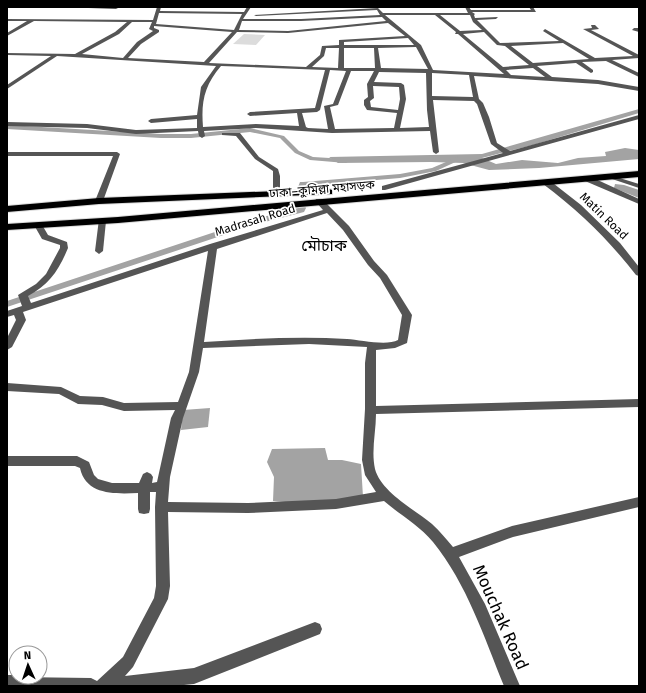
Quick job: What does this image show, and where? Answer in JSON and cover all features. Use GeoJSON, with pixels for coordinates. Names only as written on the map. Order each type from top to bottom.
{"type":"FeatureCollection","features":[{"type":"Feature","properties":{"kind":"highway","name":"ঢাকা–কুমিল্লা মহাসড়ক"},"geometry":{"type":"LineString","coordinates":[[7,209],[99,201],[130,201],[385,188],[639,168]]}},
{"type":"Feature","properties":{"kind":"highway","name":"ঢাকা–কুমিল্লা মহাসড়ক"},"geometry":{"type":"LineString","coordinates":[[7,227],[105,221],[639,174]]}},
{"type":"Feature","properties":{"kind":"highway"},"geometry":{"type":"LineString","coordinates":[[105,221],[100,216],[99,210],[130,201]]}},
{"type":"Feature","properties":{"kind":"highway"},"geometry":{"type":"LineString","coordinates":[[40,225],[56,219],[62,214],[62,211],[59,208],[48,205]]}},
{"type":"Feature","properties":{"kind":"street"},"geometry":{"type":"LineString","coordinates":[[7,10],[11,7],[31,7]]}},
{"type":"Feature","properties":{"kind":"street"},"geometry":{"type":"LineString","coordinates":[[241,20],[308,20],[419,13],[436,14],[536,11],[531,7]]}},
{"type":"Feature","properties":{"kind":"street"},"geometry":{"type":"LineString","coordinates":[[63,8],[116,8]]}},
{"type":"Feature","properties":{"kind":"street"},"geometry":{"type":"LineString","coordinates":[[206,64],[236,31],[244,13],[249,8],[255,8]]}},
{"type":"Feature","properties":{"kind":"street"},"geometry":{"type":"LineString","coordinates":[[256,15],[367,8],[378,9],[389,22],[419,46],[430,71],[430,98],[436,152]]}},
{"type":"Feature","properties":{"kind":"street"},"geometry":{"type":"LineString","coordinates":[[414,8],[419,13]]}},
{"type":"Feature","properties":{"kind":"street"},"geometry":{"type":"LineString","coordinates":[[197,34],[151,30],[159,9],[244,13]]}},
{"type":"Feature","properties":{"kind":"street"},"geometry":{"type":"LineString","coordinates":[[46,20],[56,13]]}},
{"type":"Feature","properties":{"kind":"street"},"geometry":{"type":"LineString","coordinates":[[471,13],[496,18]]}},
{"type":"Feature","properties":{"kind":"street"},"geometry":{"type":"LineString","coordinates":[[471,13],[499,44],[506,45],[564,42]]}},
{"type":"Feature","properties":{"kind":"street"},"geometry":{"type":"LineString","coordinates":[[436,14],[469,40],[509,76]]}},
{"type":"Feature","properties":{"kind":"street"},"geometry":{"type":"LineString","coordinates":[[7,20],[154,23],[236,31],[288,32],[389,22]]}},
{"type":"Feature","properties":{"kind":"street"},"geometry":{"type":"LineString","coordinates":[[7,35],[33,20]]}},
{"type":"Feature","properties":{"kind":"street"},"geometry":{"type":"LineString","coordinates":[[76,55],[117,33],[130,22]]}},
{"type":"Feature","properties":{"kind":"street"},"geometry":{"type":"LineString","coordinates":[[322,23],[328,29]]}},
{"type":"Feature","properties":{"kind":"street"},"geometry":{"type":"LineString","coordinates":[[503,69],[577,61],[639,57],[585,29],[597,29],[593,26]]}},
{"type":"Feature","properties":{"kind":"street"},"geometry":{"type":"LineString","coordinates":[[545,30],[594,60]]}},
{"type":"Feature","properties":{"kind":"street"},"geometry":{"type":"LineString","coordinates":[[125,58],[139,43],[157,31]]}},
{"type":"Feature","properties":{"kind":"street"},"geometry":{"type":"LineString","coordinates":[[457,32],[486,31]]}},
{"type":"Feature","properties":{"kind":"street"},"geometry":{"type":"LineString","coordinates":[[341,69],[343,48],[340,36],[347,35]]}},
{"type":"Feature","properties":{"kind":"street"},"geometry":{"type":"LineString","coordinates":[[341,40],[409,37]]}},
{"type":"Feature","properties":{"kind":"street"},"geometry":{"type":"LineString","coordinates":[[506,45],[551,79]]}},
{"type":"Feature","properties":{"kind":"street"},"geometry":{"type":"LineString","coordinates":[[308,68],[322,55],[324,47],[419,46]]}},
{"type":"Feature","properties":{"kind":"street"},"geometry":{"type":"LineString","coordinates":[[376,47],[378,69],[370,84],[371,98],[367,101],[369,108],[400,112]]}},
{"type":"Feature","properties":{"kind":"street"},"geometry":{"type":"LineString","coordinates":[[7,54],[76,55],[206,64],[328,69],[378,69],[471,73],[611,84],[639,89]]}},
{"type":"Feature","properties":{"kind":"street"},"geometry":{"type":"LineString","coordinates":[[7,87],[56,55]]}},
{"type":"Feature","properties":{"kind":"street"},"geometry":{"type":"LineString","coordinates":[[608,60],[639,75]]}},
{"type":"Feature","properties":{"kind":"street"},"geometry":{"type":"LineString","coordinates":[[577,61],[591,71]]}},
{"type":"Feature","properties":{"kind":"street"},"geometry":{"type":"LineString","coordinates":[[201,132],[200,117],[203,89],[220,64]]}},
{"type":"Feature","properties":{"kind":"street"},"geometry":{"type":"LineString","coordinates":[[250,114],[317,110],[328,69]]}},
{"type":"Feature","properties":{"kind":"street"},"geometry":{"type":"LineString","coordinates":[[332,131],[327,106],[335,105],[349,69]]}},
{"type":"Feature","properties":{"kind":"street"},"geometry":{"type":"LineString","coordinates":[[471,73],[476,99],[480,103],[486,117],[494,144],[505,152]]}},
{"type":"Feature","properties":{"kind":"street"},"geometry":{"type":"LineString","coordinates":[[370,84],[401,85],[404,104],[397,119],[397,130]]}},
{"type":"Feature","properties":{"kind":"street"},"geometry":{"type":"LineString","coordinates":[[430,98],[476,99]]}},
{"type":"Feature","properties":{"kind":"street"},"geometry":{"type":"LineString","coordinates":[[299,111],[303,128]]}},
{"type":"Feature","properties":{"kind":"street"},"geometry":{"type":"LineString","coordinates":[[159,132],[151,121],[200,117]]}},
{"type":"Feature","properties":{"kind":"street"},"geometry":{"type":"LineString","coordinates":[[385,188],[496,157],[505,152],[639,117]]}},
{"type":"Feature","properties":{"kind":"street"},"geometry":{"type":"LineString","coordinates":[[7,124],[87,126],[136,132],[201,132],[238,134],[257,158],[276,170],[277,176],[275,185],[277,194]]}},
{"type":"Feature","properties":{"kind":"street"},"geometry":{"type":"LineString","coordinates":[[201,132],[256,126],[332,131],[433,129]]}},
{"type":"Feature","properties":{"kind":"street"},"geometry":{"type":"LineString","coordinates":[[7,154],[117,154],[99,201]]}},
{"type":"Feature","properties":{"kind":"street"},"geometry":{"type":"LineString","coordinates":[[611,177],[639,186]]}},
{"type":"Feature","properties":{"kind":"street"},"geometry":{"type":"LineString","coordinates":[[588,179],[639,202]]}},
{"type":"Feature","properties":{"kind":"street","name":"Matin Road"},"geometry":{"type":"LineString","coordinates":[[546,182],[578,207],[617,245],[639,273]]}},
{"type":"Feature","properties":{"kind":"street"},"geometry":{"type":"LineString","coordinates":[[198,345],[292,341],[398,345],[403,340],[407,315],[384,277],[371,263],[346,228],[319,201]]}},
{"type":"Feature","properties":{"kind":"street","name":"Madrasah Road"},"geometry":{"type":"LineString","coordinates":[[25,301],[328,211]]}},
{"type":"Feature","properties":{"kind":"street"},"geometry":{"type":"LineString","coordinates":[[99,252],[105,221]]}},
{"type":"Feature","properties":{"kind":"street"},"geometry":{"type":"LineString","coordinates":[[7,314],[17,310],[48,279],[64,248],[64,244],[45,237],[40,225]]}},
{"type":"Feature","properties":{"kind":"street"},"geometry":{"type":"LineString","coordinates":[[104,686],[128,662],[161,599],[164,586],[161,507],[163,487],[168,456],[180,406],[187,393],[198,345],[213,246]]}},
{"type":"Feature","properties":{"kind":"street"},"geometry":{"type":"LineString","coordinates":[[7,346],[11,342],[21,320],[17,310]]}},
{"type":"Feature","properties":{"kind":"street","name":"Mouchak Road"},"geometry":{"type":"LineString","coordinates":[[375,345],[371,348],[369,360],[371,410],[368,464],[374,482],[387,495],[421,521],[437,537],[463,572],[512,686]]}},
{"type":"Feature","properties":{"kind":"street"},"geometry":{"type":"LineString","coordinates":[[7,387],[61,390],[78,400],[103,401],[124,408],[180,406]]}},
{"type":"Feature","properties":{"kind":"street"},"geometry":{"type":"LineString","coordinates":[[371,410],[639,404]]}},
{"type":"Feature","properties":{"kind":"street"},"geometry":{"type":"LineString","coordinates":[[7,461],[77,461],[85,465],[89,478],[94,483],[106,487],[146,482],[163,487]]}},
{"type":"Feature","properties":{"kind":"street"},"geometry":{"type":"LineString","coordinates":[[144,509],[146,482]]}},
{"type":"Feature","properties":{"kind":"street"},"geometry":{"type":"LineString","coordinates":[[161,507],[248,508],[336,504],[387,495]]}},
{"type":"Feature","properties":{"kind":"street"},"geometry":{"type":"LineString","coordinates":[[450,554],[512,532],[639,502]]}},
{"type":"Feature","properties":{"kind":"street"},"geometry":{"type":"LineString","coordinates":[[104,686],[194,676],[315,630]]}},
{"type":"Feature","properties":{"kind":"street"},"geometry":{"type":"LineString","coordinates":[[7,683],[91,686]]}},
{"type":"Feature","properties":{"kind":"shaded area"},"geometry":{"type":"Polygon","coordinates":[[[244,34],[265,35],[256,45],[233,44],[244,34]]]}},
{"type":"Feature","properties":{"kind":"shaded area"},"geometry":{"type":"Polygon","coordinates":[[[639,109],[639,113],[533,145],[482,158],[496,164],[522,160],[558,163],[578,158],[606,156],[605,152],[625,148],[639,150],[639,159],[539,168],[489,170],[463,163],[338,163],[329,157],[482,154],[639,109]]]}},
{"type":"Feature","properties":{"kind":"shaded area"},"geometry":{"type":"Polygon","coordinates":[[[615,184],[624,185],[639,190],[639,198],[614,188],[615,184]]]}},
{"type":"Feature","properties":{"kind":"shaded area"},"geometry":{"type":"Polygon","coordinates":[[[210,408],[208,427],[181,430],[183,410],[210,408]]]}},
{"type":"Feature","properties":{"kind":"shaded area"},"geometry":{"type":"Polygon","coordinates":[[[325,448],[328,460],[342,460],[361,464],[363,497],[309,504],[273,501],[274,477],[267,462],[272,449],[325,448]]]}},
{"type":"Feature","properties":{"kind":"waterway"},"geometry":{"type":"LineString","coordinates":[[7,127],[161,136],[191,136],[250,130],[282,137],[297,152],[312,159],[346,161]]}},
{"type":"Feature","properties":{"kind":"waterway"},"geometry":{"type":"LineString","coordinates":[[302,187],[303,184],[400,176],[434,170],[460,158]]}},
{"type":"Feature","properties":{"kind":"waterway"},"geometry":{"type":"LineString","coordinates":[[7,304],[254,222],[301,210],[302,208]]}},
{"type":"Feature","properties":{"kind":"district","name":"মৌচাক"},"geometry":{"type":"Point","coordinates":[324,245]}}]}
